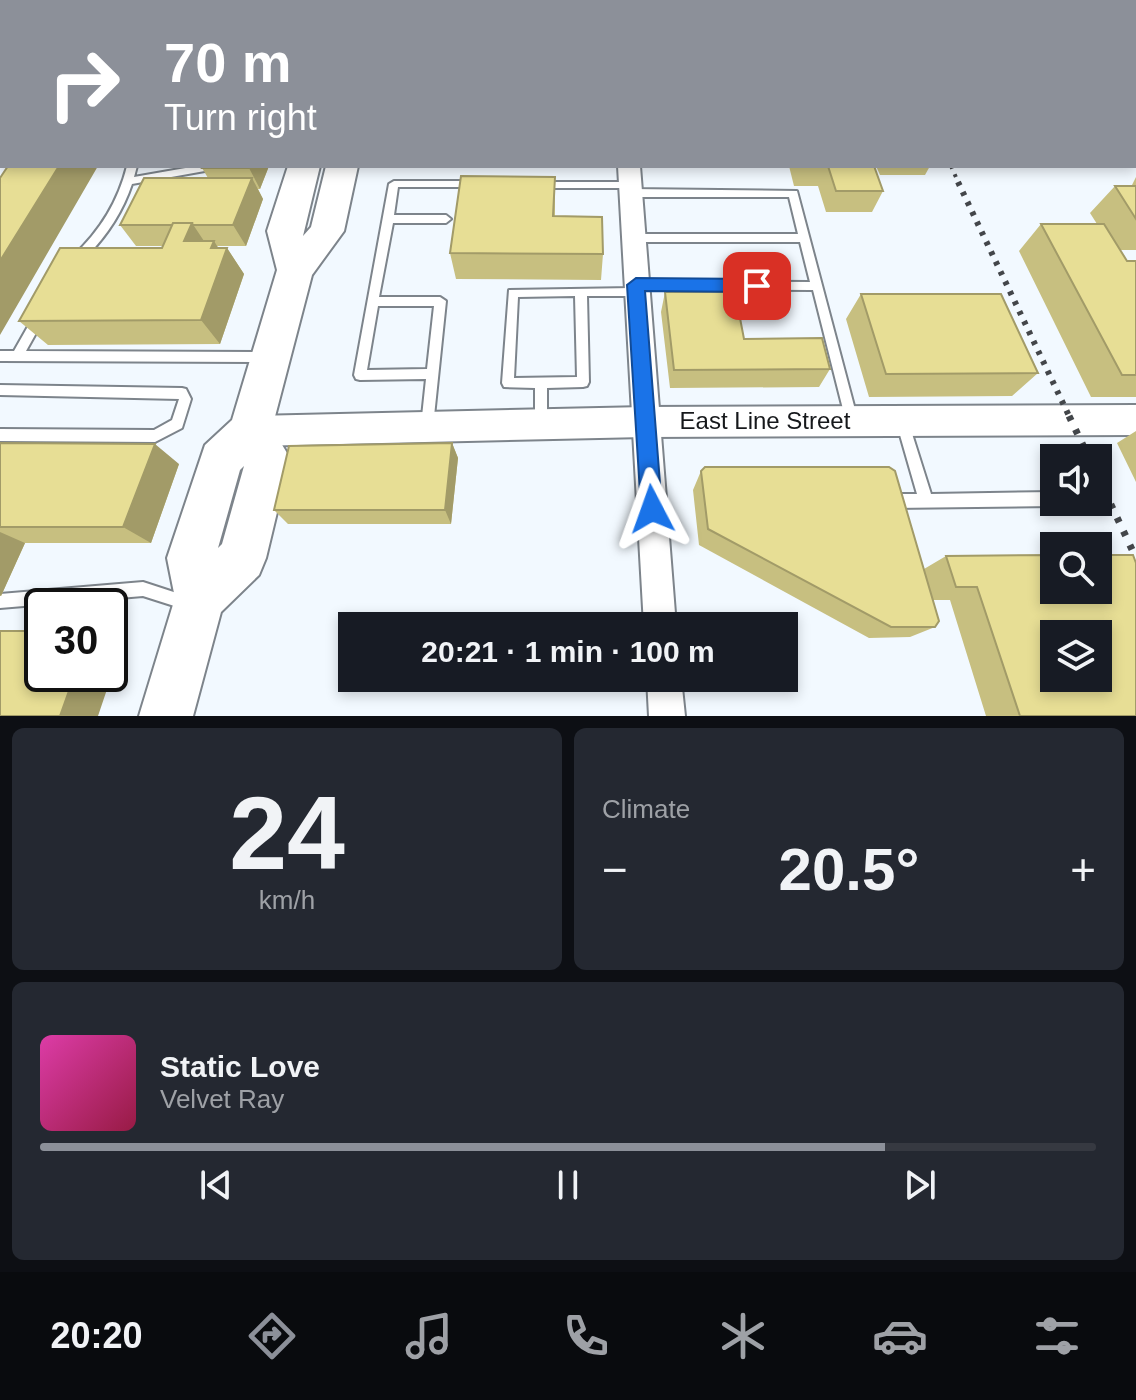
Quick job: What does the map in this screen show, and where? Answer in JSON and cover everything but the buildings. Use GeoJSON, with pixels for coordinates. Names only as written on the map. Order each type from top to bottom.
{"type":"FeatureCollection","features":[{"type":"Feature","properties":{"kind":"main road"},"geometry":{"type":"LineString","coordinates":[[295,270],[284,231],[303,168]]}},
{"type":"Feature","properties":{"kind":"main road"},"geometry":{"type":"LineString","coordinates":[[166,716],[199,602],[242,558],[268,458],[250,431],[295,270],[327,231],[342,168]]}},
{"type":"Feature","properties":{"kind":"street"},"geometry":{"type":"LineString","coordinates":[[630,181],[659,612]]}},
{"type":"Feature","properties":{"kind":"street","name":"East Line Street"},"geometry":{"type":"LineString","coordinates":[[250,431],[645,422],[1136,420]]}},
{"type":"Feature","properties":{"kind":"street"},"geometry":{"type":"LineString","coordinates":[[665,692],[667,716]]}},
{"type":"Feature","properties":{"kind":"lane"},"geometry":{"type":"LineString","coordinates":[[67,268],[97,241],[129,181],[132,168]]}},
{"type":"Feature","properties":{"kind":"lane"},"geometry":{"type":"LineString","coordinates":[[129,181],[204,168]]}},
{"type":"Feature","properties":{"kind":"lane"},"geometry":{"type":"LineString","coordinates":[[520,185],[630,181],[793,193],[852,421]]}},
{"type":"Feature","properties":{"kind":"lane"},"geometry":{"type":"LineString","coordinates":[[432,374],[360,375],[394,184],[489,184]]}},
{"type":"Feature","properties":{"kind":"lane"},"geometry":{"type":"LineString","coordinates":[[388,219],[446,219]]}},
{"type":"Feature","properties":{"kind":"lane"},"geometry":{"type":"LineString","coordinates":[[633,238],[805,238]]}},
{"type":"Feature","properties":{"kind":"lane"},"geometry":{"type":"LineString","coordinates":[[581,292],[583,382],[508,383],[513,293],[817,286]]}},
{"type":"Feature","properties":{"kind":"lane"},"geometry":{"type":"LineString","coordinates":[[373,302],[440,301],[427,426]]}},
{"type":"Feature","properties":{"kind":"lane"},"geometry":{"type":"LineString","coordinates":[[17,356],[46,306]]}},
{"type":"Feature","properties":{"kind":"lane"},"geometry":{"type":"LineString","coordinates":[[0,356],[271,357]]}},
{"type":"Feature","properties":{"kind":"lane"},"geometry":{"type":"LineString","coordinates":[[541,383],[541,424]]}},
{"type":"Feature","properties":{"kind":"lane"},"geometry":{"type":"LineString","coordinates":[[0,390],[182,393],[185,399],[177,424],[155,436],[0,435]]}},
{"type":"Feature","properties":{"kind":"lane"},"geometry":{"type":"LineString","coordinates":[[902,421],[926,501]]}},
{"type":"Feature","properties":{"kind":"lane"},"geometry":{"type":"LineString","coordinates":[[893,501],[1040,499]]}},
{"type":"Feature","properties":{"kind":"lane"},"geometry":{"type":"LineString","coordinates":[[0,601],[143,589],[199,602]]}},
{"type":"Feature","properties":{"kind":"railway"},"geometry":{"type":"LineString","coordinates":[[952,168],[959,184]]}},
{"type":"Feature","properties":{"kind":"railway"},"geometry":{"type":"LineString","coordinates":[[958,182],[1070,418]]}},
{"type":"Feature","properties":{"kind":"railway"},"geometry":{"type":"LineString","coordinates":[[1069,416],[1082,444]]}},
{"type":"Feature","properties":{"kind":"railway"},"geometry":{"type":"LineString","coordinates":[[1112,507],[1136,558]]}},
{"type":"Feature","properties":{"kind":"route"},"geometry":{"type":"LineString","coordinates":[[652,509],[636,285],[757,286]]}}]}
